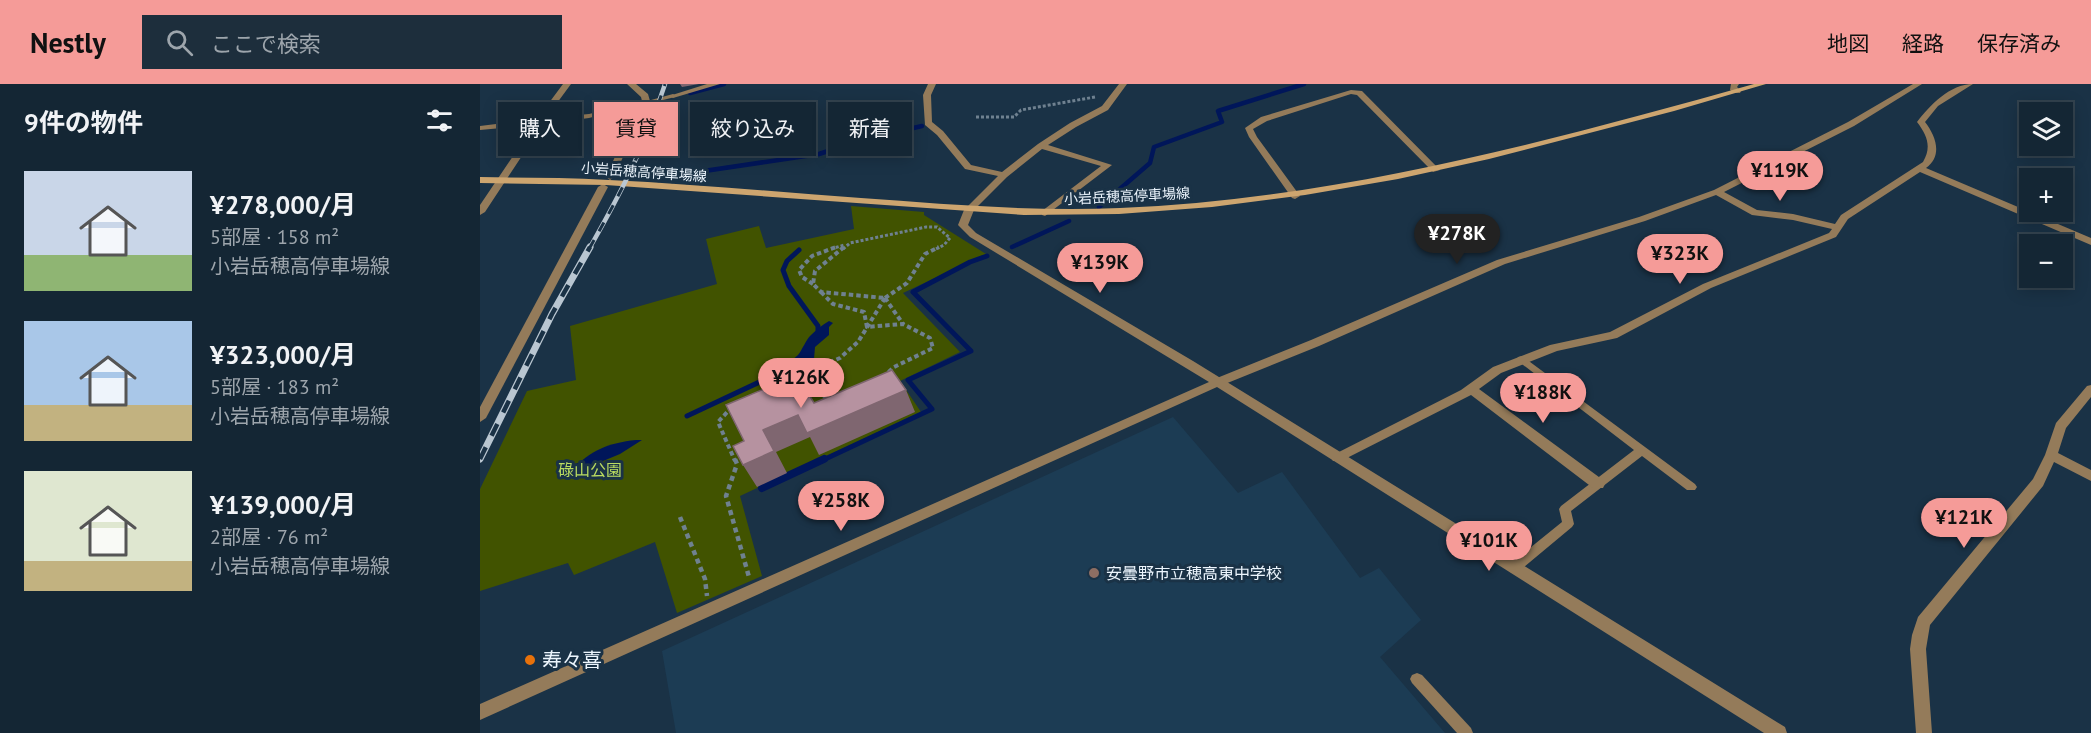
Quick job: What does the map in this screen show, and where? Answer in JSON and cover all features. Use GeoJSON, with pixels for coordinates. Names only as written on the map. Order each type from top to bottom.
{"type":"FeatureCollection","features":[{"type":"Feature","properties":{"kind":"main road","name":"小岩岳穂高停車場線"},"geometry":{"type":"LineString","coordinates":[[480,180],[606,182],[969,210],[1092,214],[1137,211],[1295,196],[1436,170],[1736,88],[1762,84]]}},
{"type":"Feature","properties":{"kind":"street"},"geometry":{"type":"LineString","coordinates":[[554,102],[567,84]]}},
{"type":"Feature","properties":{"kind":"street"},"geometry":{"type":"LineString","coordinates":[[631,84],[645,96],[644,102]]}},
{"type":"Feature","properties":{"kind":"street"},"geometry":{"type":"LineString","coordinates":[[673,96],[716,84]]}},
{"type":"Feature","properties":{"kind":"street"},"geometry":{"type":"LineString","coordinates":[[932,84],[927,94],[928,123],[968,167],[1004,175]]}},
{"type":"Feature","properties":{"kind":"street"},"geometry":{"type":"LineString","coordinates":[[1123,84],[1105,108],[1072,125],[1004,175],[969,210],[963,225],[973,235],[1050,280],[1779,733]]}},
{"type":"Feature","properties":{"kind":"street"},"geometry":{"type":"LineString","coordinates":[[480,712],[1216,383],[1502,262],[1642,219],[1717,192],[1851,124],[1918,84]]}},
{"type":"Feature","properties":{"kind":"street"},"geometry":{"type":"LineString","coordinates":[[1337,458],[1470,388],[1497,370],[1522,359],[1580,340],[1623,330],[1707,286],[1827,238],[1833,234],[1844,218],[1920,169],[1930,159],[1933,136],[1921,122],[1935,104],[1969,84]]}},
{"type":"Feature","properties":{"kind":"street"},"geometry":{"type":"LineString","coordinates":[[1295,196],[1249,129],[1264,119],[1351,92],[1359,93],[1436,170]]}},
{"type":"Feature","properties":{"kind":"street"},"geometry":{"type":"LineString","coordinates":[[480,128],[498,126]]}},
{"type":"Feature","properties":{"kind":"street"},"geometry":{"type":"LineString","coordinates":[[1041,146],[1108,165],[1045,213]]}},
{"type":"Feature","properties":{"kind":"street"},"geometry":{"type":"LineString","coordinates":[[480,212],[518,156]]}},
{"type":"Feature","properties":{"kind":"street"},"geometry":{"type":"LineString","coordinates":[[610,177],[619,156]]}},
{"type":"Feature","properties":{"kind":"street"},"geometry":{"type":"LineString","coordinates":[[1920,169],[2091,242]]}},
{"type":"Feature","properties":{"kind":"street"},"geometry":{"type":"LineString","coordinates":[[480,417],[603,187]]}},
{"type":"Feature","properties":{"kind":"street"},"geometry":{"type":"LineString","coordinates":[[1717,192],[1755,213],[1793,217],[1836,227]]}},
{"type":"Feature","properties":{"kind":"street"},"geometry":{"type":"LineString","coordinates":[[1470,388],[1598,484]]}},
{"type":"Feature","properties":{"kind":"street"},"geometry":{"type":"LineString","coordinates":[[1924,733],[1926,718],[1917,637],[1923,622],[2038,482],[2051,455],[2060,426],[2089,396]]}},
{"type":"Feature","properties":{"kind":"street"},"geometry":{"type":"LineString","coordinates":[[2051,455],[2091,476]]}},
{"type":"Feature","properties":{"kind":"lane"},"geometry":{"type":"LineString","coordinates":[[650,102],[673,96]]}},
{"type":"Feature","properties":{"kind":"lane"},"geometry":{"type":"LineString","coordinates":[[1522,359],[1691,487]]}},
{"type":"Feature","properties":{"kind":"lane"},"geometry":{"type":"LineString","coordinates":[[1514,568],[1568,524],[1565,509],[1642,450]]}},
{"type":"Feature","properties":{"kind":"lane"},"geometry":{"type":"LineString","coordinates":[[1418,679],[1466,733]]}},
{"type":"Feature","properties":{"kind":"path"},"geometry":{"type":"LineString","coordinates":[[976,117],[1014,117],[1021,110],[1117,93]]}},
{"type":"Feature","properties":{"kind":"path"},"geometry":{"type":"LineString","coordinates":[[836,398],[826,400],[807,382],[791,379],[840,358],[858,342],[885,298],[907,283],[925,254],[944,245],[950,238],[937,227],[926,227],[850,243],[812,255],[804,261],[799,270],[802,277],[813,284],[833,304],[864,312],[867,327]]}},
{"type":"Feature","properties":{"kind":"path"},"geometry":{"type":"LineString","coordinates":[[813,284],[815,270],[850,243]]}},
{"type":"Feature","properties":{"kind":"path"},"geometry":{"type":"LineString","coordinates":[[821,292],[885,298],[903,324],[930,338],[933,348],[927,354],[892,367],[884,374],[885,381]]}},
{"type":"Feature","properties":{"kind":"path"},"geometry":{"type":"LineString","coordinates":[[867,327],[903,324]]}},
{"type":"Feature","properties":{"kind":"path"},"geometry":{"type":"LineString","coordinates":[[733,405],[718,422],[737,464],[726,496],[753,589]]}},
{"type":"Feature","properties":{"kind":"path"},"geometry":{"type":"LineString","coordinates":[[680,518],[705,579],[709,609]]}},
{"type":"Feature","properties":{"kind":"shaded area"},"geometry":{"type":"Polygon","coordinates":[[[829,321],[833,323],[829,327],[829,335],[815,347],[814,359],[792,365],[778,375],[762,380],[781,369],[798,355],[810,336],[829,321]]]}},
{"type":"Feature","properties":{"kind":"shaded area","name":"安曇野市立穂高東中学校"},"geometry":{"type":"Polygon","coordinates":[[[1173,417],[1238,493],[1282,472],[1360,578],[1379,568],[1421,620],[1380,657],[1445,733],[676,733],[662,651],[1173,417]]]}},
{"type":"Feature","properties":{"kind":"shaded area"},"geometry":{"type":"Polygon","coordinates":[[[642,440],[620,454],[574,473],[572,470],[586,457],[601,449],[617,443],[642,440]]]}},
{"type":"Feature","properties":{"kind":"green space","name":"碌山公園"},"geometry":{"type":"Polygon","coordinates":[[[851,206],[924,212],[924,215],[986,254],[903,293],[960,352],[900,381],[921,412],[740,496],[762,576],[677,613],[655,542],[574,575],[568,563],[480,591],[480,489],[527,391],[576,380],[570,326],[717,284],[706,239],[759,226],[766,248],[854,229],[851,206]]]}},
{"type":"Feature","properties":{"kind":"building"},"geometry":{"type":"Polygon","coordinates":[[[892,370],[906,390],[807,433],[798,415],[763,430],[774,451],[743,465],[733,446],[744,441],[726,405],[797,375],[814,403],[892,370]]]}},
{"type":"Feature","properties":{"kind":"waterway"},"geometry":{"type":"LineString","coordinates":[[690,93],[724,84]]}},
{"type":"Feature","properties":{"kind":"waterway"},"geometry":{"type":"LineString","coordinates":[[1099,207],[1150,163],[1154,147],[1222,122],[1218,111],[1304,84]]}},
{"type":"Feature","properties":{"kind":"waterway"},"geometry":{"type":"LineString","coordinates":[[657,178],[819,154],[862,140],[922,126]]}},
{"type":"Feature","properties":{"kind":"waterway"},"geometry":{"type":"LineString","coordinates":[[1012,247],[1069,221]]}},
{"type":"Feature","properties":{"kind":"waterway"},"geometry":{"type":"LineString","coordinates":[[799,250],[787,261],[783,270],[789,286],[818,326],[818,335]]}},
{"type":"Feature","properties":{"kind":"waterway"},"geometry":{"type":"LineString","coordinates":[[821,461],[932,409],[908,380],[971,351],[913,292],[970,262],[987,256]]}},
{"type":"Feature","properties":{"kind":"waterway"},"geometry":{"type":"LineString","coordinates":[[687,416],[768,378]]}},
{"type":"Feature","properties":{"kind":"waterway"},"geometry":{"type":"LineString","coordinates":[[762,488],[824,459]]}},
{"type":"Feature","properties":{"kind":"waterway"},"geometry":{"type":"LineString","coordinates":[[563,474],[578,467]]}},
{"type":"Feature","properties":{"kind":"railway"},"geometry":{"type":"LineString","coordinates":[[589,249],[632,169],[665,84]]}},
{"type":"Feature","properties":{"kind":"railway"},"geometry":{"type":"LineString","coordinates":[[480,459],[552,314],[590,247]]}},
{"type":"Feature","properties":{"kind":"place","name":"安曇野市立穂高東中学校"},"geometry":{"type":"Point","coordinates":[1094,573]}},
{"type":"Feature","properties":{"kind":"place","name":"寿々喜"},"geometry":{"type":"Point","coordinates":[530,660]}}]}
